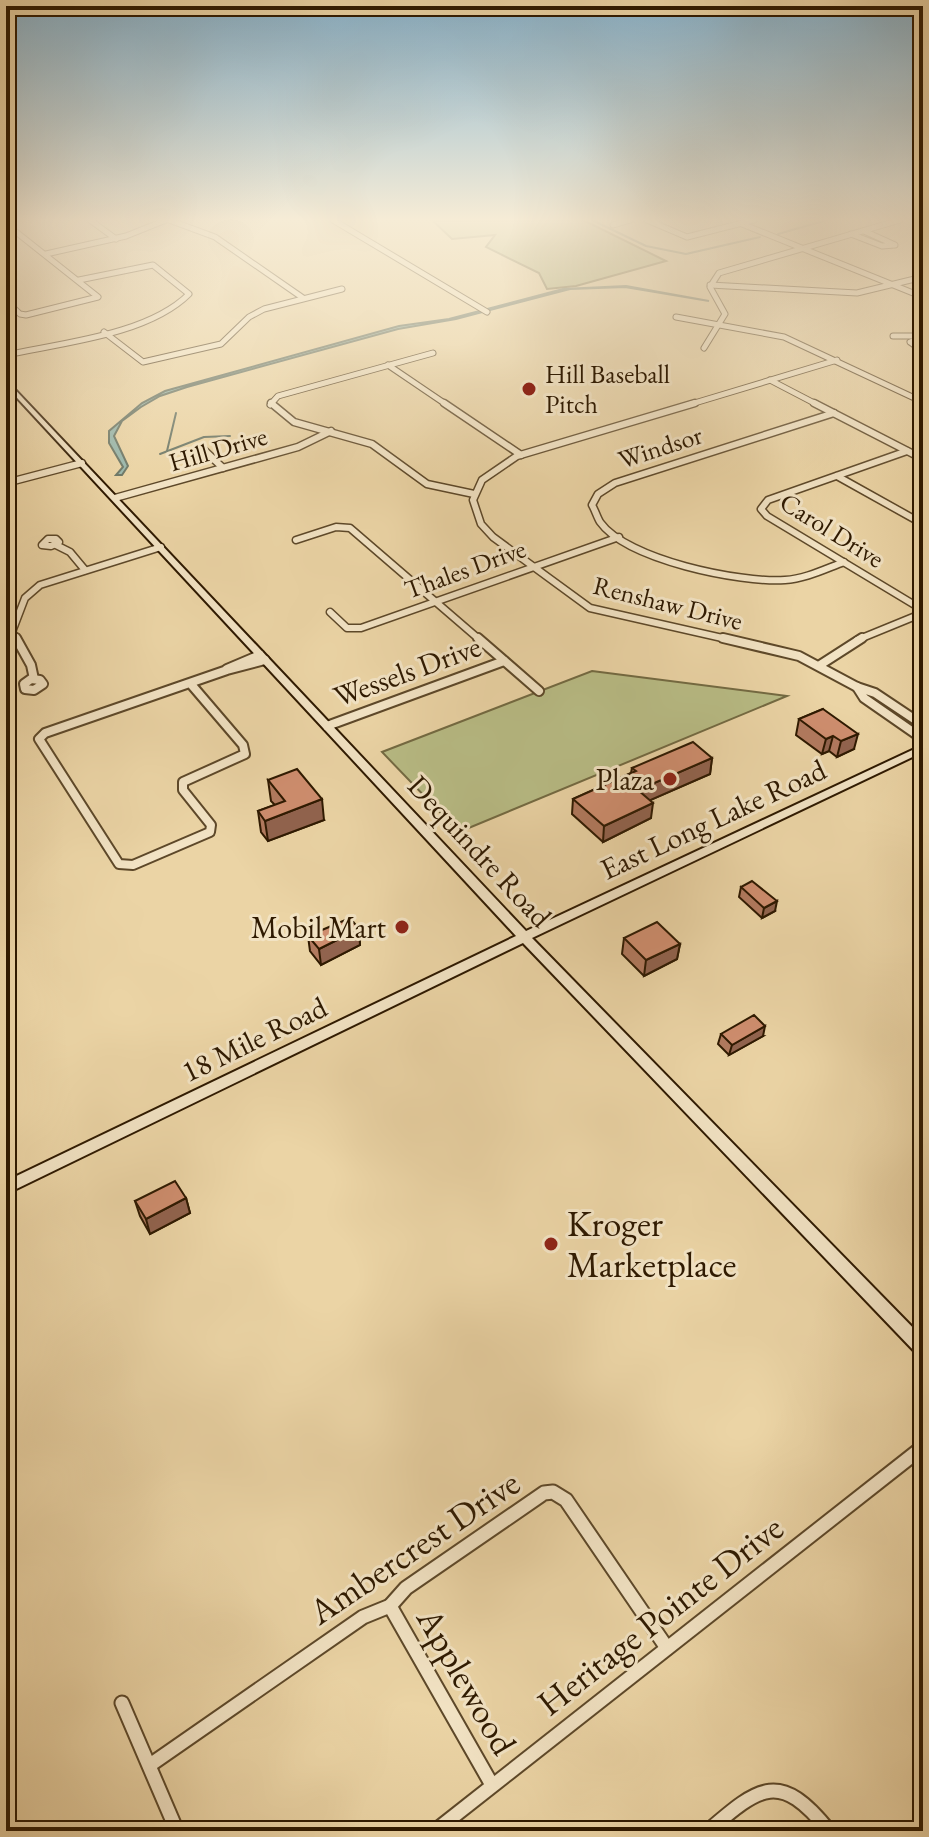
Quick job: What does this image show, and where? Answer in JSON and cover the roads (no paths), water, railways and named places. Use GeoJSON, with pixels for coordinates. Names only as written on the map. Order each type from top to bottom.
{"type":"FeatureCollection","features":[{"type":"Feature","properties":{"kind":"main road","name":"Dequindre Road"},"geometry":{"type":"LineString","coordinates":[[6,382],[524,937],[923,1349]]}},
{"type":"Feature","properties":{"kind":"main road","name":"East Long Lake Road"},"geometry":{"type":"LineString","coordinates":[[524,937],[923,748]]}},
{"type":"Feature","properties":{"kind":"main road","name":"18 Mile Road"},"geometry":{"type":"LineString","coordinates":[[6,1188],[524,937]]}},
{"type":"Feature","properties":{"kind":"street"},"geometry":{"type":"LineString","coordinates":[[12,306],[23,315],[64,306]]}},
{"type":"Feature","properties":{"kind":"street"},"geometry":{"type":"LineString","coordinates":[[6,355],[151,320],[175,306]]}},
{"type":"Feature","properties":{"kind":"street"},"geometry":{"type":"LineString","coordinates":[[104,332],[138,361],[152,362],[221,344],[231,339],[244,321],[256,312],[277,306]]}},
{"type":"Feature","properties":{"kind":"street"},"geometry":{"type":"LineString","coordinates":[[476,306],[485,311]]}},
{"type":"Feature","properties":{"kind":"street"},"geometry":{"type":"LineString","coordinates":[[704,348],[725,311],[722,306]]}},
{"type":"Feature","properties":{"kind":"street"},"geometry":{"type":"LineString","coordinates":[[676,317],[784,337],[923,402]]}},
{"type":"Feature","properties":{"kind":"street"},"geometry":{"type":"LineString","coordinates":[[922,337],[893,336],[923,351]]}},
{"type":"Feature","properties":{"kind":"street"},"geometry":{"type":"LineString","coordinates":[[912,343],[922,337]]}},
{"type":"Feature","properties":{"kind":"street"},"geometry":{"type":"LineString","coordinates":[[433,353],[278,396],[269,403],[271,408],[294,422],[372,444],[427,484],[474,494],[490,471],[521,455],[837,360]]}},
{"type":"Feature","properties":{"kind":"street"},"geometry":{"type":"LineString","coordinates":[[388,365],[521,455]]}},
{"type":"Feature","properties":{"kind":"street"},"geometry":{"type":"LineString","coordinates":[[770,380],[923,459]]}},
{"type":"Feature","properties":{"kind":"street","name":"Windsor"},"geometry":{"type":"LineString","coordinates":[[834,413],[606,487],[594,498],[592,509],[597,520],[619,537],[640,551],[665,561],[756,580],[794,579],[844,562]]}},
{"type":"Feature","properties":{"kind":"street","name":"Hill Drive"},"geometry":{"type":"LineString","coordinates":[[115,498],[298,447],[331,431]]}},
{"type":"Feature","properties":{"kind":"street"},"geometry":{"type":"LineString","coordinates":[[203,449],[223,468]]}},
{"type":"Feature","properties":{"kind":"street"},"geometry":{"type":"LineString","coordinates":[[837,476],[907,451]]}},
{"type":"Feature","properties":{"kind":"street"},"geometry":{"type":"LineString","coordinates":[[6,483],[82,463]]}},
{"type":"Feature","properties":{"kind":"street"},"geometry":{"type":"LineString","coordinates":[[837,476],[923,524]]}},
{"type":"Feature","properties":{"kind":"street","name":"Carol Drive"},"geometry":{"type":"LineString","coordinates":[[837,476],[768,500],[761,509],[767,516],[923,612]]}},
{"type":"Feature","properties":{"kind":"street","name":"Renshaw Drive"},"geometry":{"type":"LineString","coordinates":[[474,494],[474,510],[481,525],[576,601],[601,612],[783,651],[820,665],[857,687],[875,693],[923,725]]}},
{"type":"Feature","properties":{"kind":"street"},"geometry":{"type":"LineString","coordinates":[[296,540],[344,526],[353,530],[539,691]]}},
{"type":"Feature","properties":{"kind":"street","name":"Thales Drive"},"geometry":{"type":"LineString","coordinates":[[330,612],[347,628],[356,629],[619,537]]}},
{"type":"Feature","properties":{"kind":"street"},"geometry":{"type":"LineString","coordinates":[[56,545],[70,552],[85,570]]}},
{"type":"Feature","properties":{"kind":"street"},"geometry":{"type":"LineString","coordinates":[[34,679],[31,665],[13,636],[14,622],[34,590],[56,578],[161,547]]}},
{"type":"Feature","properties":{"kind":"street"},"geometry":{"type":"LineString","coordinates":[[820,665],[853,642],[923,612]]}},
{"type":"Feature","properties":{"kind":"street"},"geometry":{"type":"LineString","coordinates":[[190,683],[243,745],[245,754],[183,782],[183,790],[211,825],[210,832],[133,865],[115,862],[39,739],[45,733],[263,657]]}},
{"type":"Feature","properties":{"kind":"street","name":"Wessels Drive"},"geometry":{"type":"LineString","coordinates":[[327,726],[504,661]]}},
{"type":"Feature","properties":{"kind":"street","name":"Renshaw Drive"},"geometry":{"type":"LineString","coordinates":[[857,687],[864,698],[923,739]]}},
{"type":"Feature","properties":{"kind":"street","name":"Heritage Pointe Drive"},"geometry":{"type":"LineString","coordinates":[[435,1831],[923,1447]]}},
{"type":"Feature","properties":{"kind":"street","name":"Ambercrest Drive"},"geometry":{"type":"LineString","coordinates":[[150,1765],[363,1617],[390,1606],[406,1588],[537,1496],[553,1492],[566,1500],[667,1648]]}},
{"type":"Feature","properties":{"kind":"street","name":"Applewood"},"geometry":{"type":"LineString","coordinates":[[390,1606],[492,1785]]}},
{"type":"Feature","properties":{"kind":"street"},"geometry":{"type":"LineString","coordinates":[[122,1703],[177,1831]]}},
{"type":"Feature","properties":{"kind":"street"},"geometry":{"type":"LineString","coordinates":[[708,1831],[756,1793],[783,1791],[807,1803],[829,1831]]}},
{"type":"Feature","properties":{"kind":"waterway"},"geometry":{"type":"LineString","coordinates":[[167,451],[176,413]]}},
{"type":"Feature","properties":{"kind":"waterway"},"geometry":{"type":"LineString","coordinates":[[160,454],[204,437],[230,436]]}},
{"type":"Feature","properties":{"kind":"place","name":"Hill Baseball Pitch"},"geometry":{"type":"Point","coordinates":[529,389]}},
{"type":"Feature","properties":{"kind":"place","name":"Plaza"},"geometry":{"type":"Point","coordinates":[670,779]}},
{"type":"Feature","properties":{"kind":"place","name":"Mobil Mart"},"geometry":{"type":"Point","coordinates":[402,927]}},
{"type":"Feature","properties":{"kind":"place","name":"Kroger Marketplace"},"geometry":{"type":"Point","coordinates":[551,1244]}}]}
